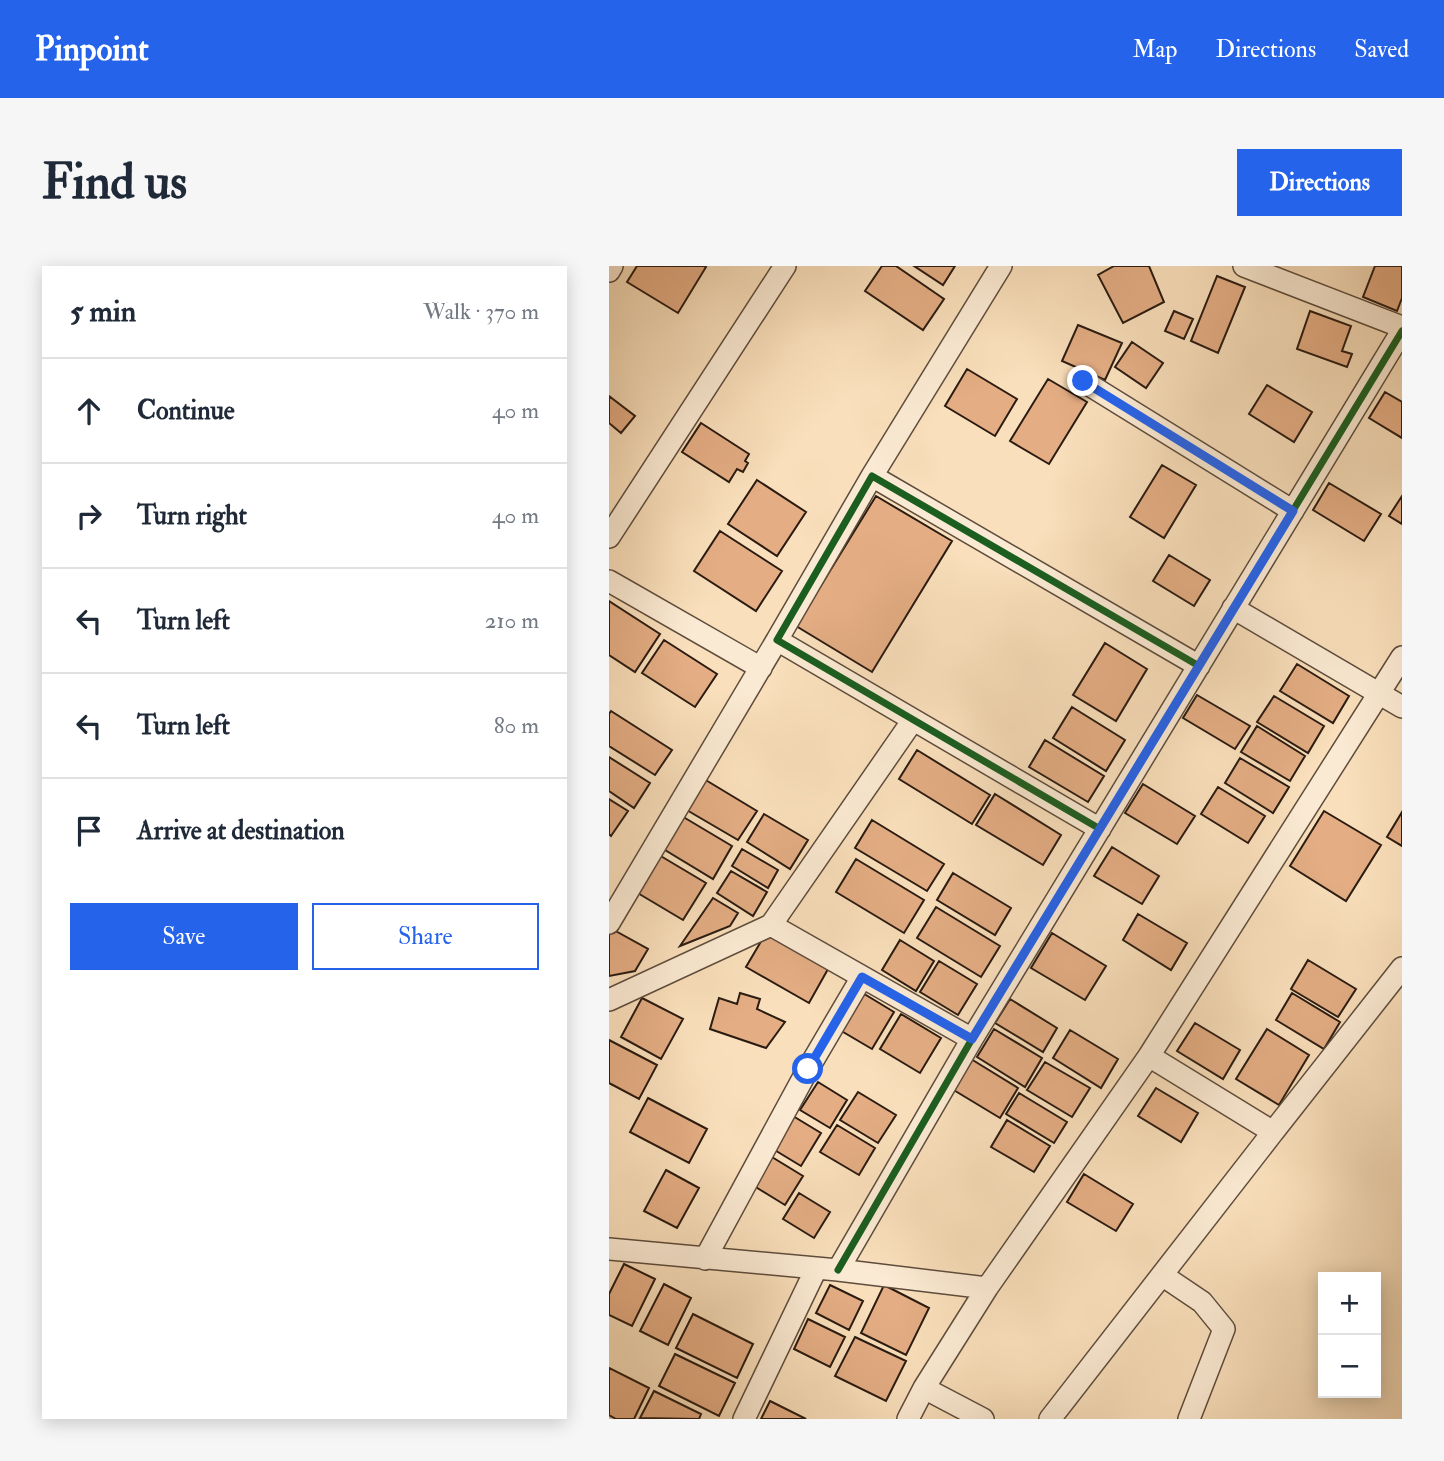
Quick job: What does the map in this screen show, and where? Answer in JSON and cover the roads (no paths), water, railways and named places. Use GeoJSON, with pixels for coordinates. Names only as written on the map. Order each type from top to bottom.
{"type":"FeatureCollection","features":[{"type":"Feature","properties":{"kind":"street"},"geometry":{"type":"LineString","coordinates":[[609,271],[612,266]]}},
{"type":"Feature","properties":{"kind":"street"},"geometry":{"type":"LineString","coordinates":[[609,537],[785,266]]}},
{"type":"Feature","properties":{"kind":"street"},"geometry":{"type":"LineString","coordinates":[[609,923],[778,640],[872,476],[1001,266]]}},
{"type":"Feature","properties":{"kind":"street"},"geometry":{"type":"LineString","coordinates":[[838,1270],[972,1039],[1402,329],[1244,266]]}},
{"type":"Feature","properties":{"kind":"street"},"geometry":{"type":"LineString","coordinates":[[1083,381],[1293,511]]}},
{"type":"Feature","properties":{"kind":"street"},"geometry":{"type":"LineString","coordinates":[[872,476],[1199,666]]}},
{"type":"Feature","properties":{"kind":"street"},"geometry":{"type":"LineString","coordinates":[[609,581],[761,668]]}},
{"type":"Feature","properties":{"kind":"street"},"geometry":{"type":"LineString","coordinates":[[1233,608],[1402,707]]}},
{"type":"Feature","properties":{"kind":"street"},"geometry":{"type":"LineString","coordinates":[[778,640],[1100,829]]}},
{"type":"Feature","properties":{"kind":"street"},"geometry":{"type":"LineString","coordinates":[[908,1419],[924,1388],[987,1288],[1149,1056],[1402,657]]}},
{"type":"Feature","properties":{"kind":"street"},"geometry":{"type":"LineString","coordinates":[[609,1000],[771,925],[913,720]]}},
{"type":"Feature","properties":{"kind":"street"},"geometry":{"type":"LineString","coordinates":[[771,925],[972,1039]]}},
{"type":"Feature","properties":{"kind":"street"},"geometry":{"type":"LineString","coordinates":[[1050,1419],[1273,1132],[1401,973]]}},
{"type":"Feature","properties":{"kind":"street"},"geometry":{"type":"LineString","coordinates":[[705,1258],[808,1069],[862,977]]}},
{"type":"Feature","properties":{"kind":"street"},"geometry":{"type":"LineString","coordinates":[[1149,1056],[1273,1132]]}},
{"type":"Feature","properties":{"kind":"street"},"geometry":{"type":"LineString","coordinates":[[609,1249],[838,1270],[987,1288]]}},
{"type":"Feature","properties":{"kind":"street"},"geometry":{"type":"LineString","coordinates":[[744,1419],[816,1269]]}},
{"type":"Feature","properties":{"kind":"street"},"geometry":{"type":"LineString","coordinates":[[1162,1275],[1202,1302],[1224,1329],[1189,1419]]}},
{"type":"Feature","properties":{"kind":"street"},"geometry":{"type":"LineString","coordinates":[[924,1388],[983,1419]]}}]}
